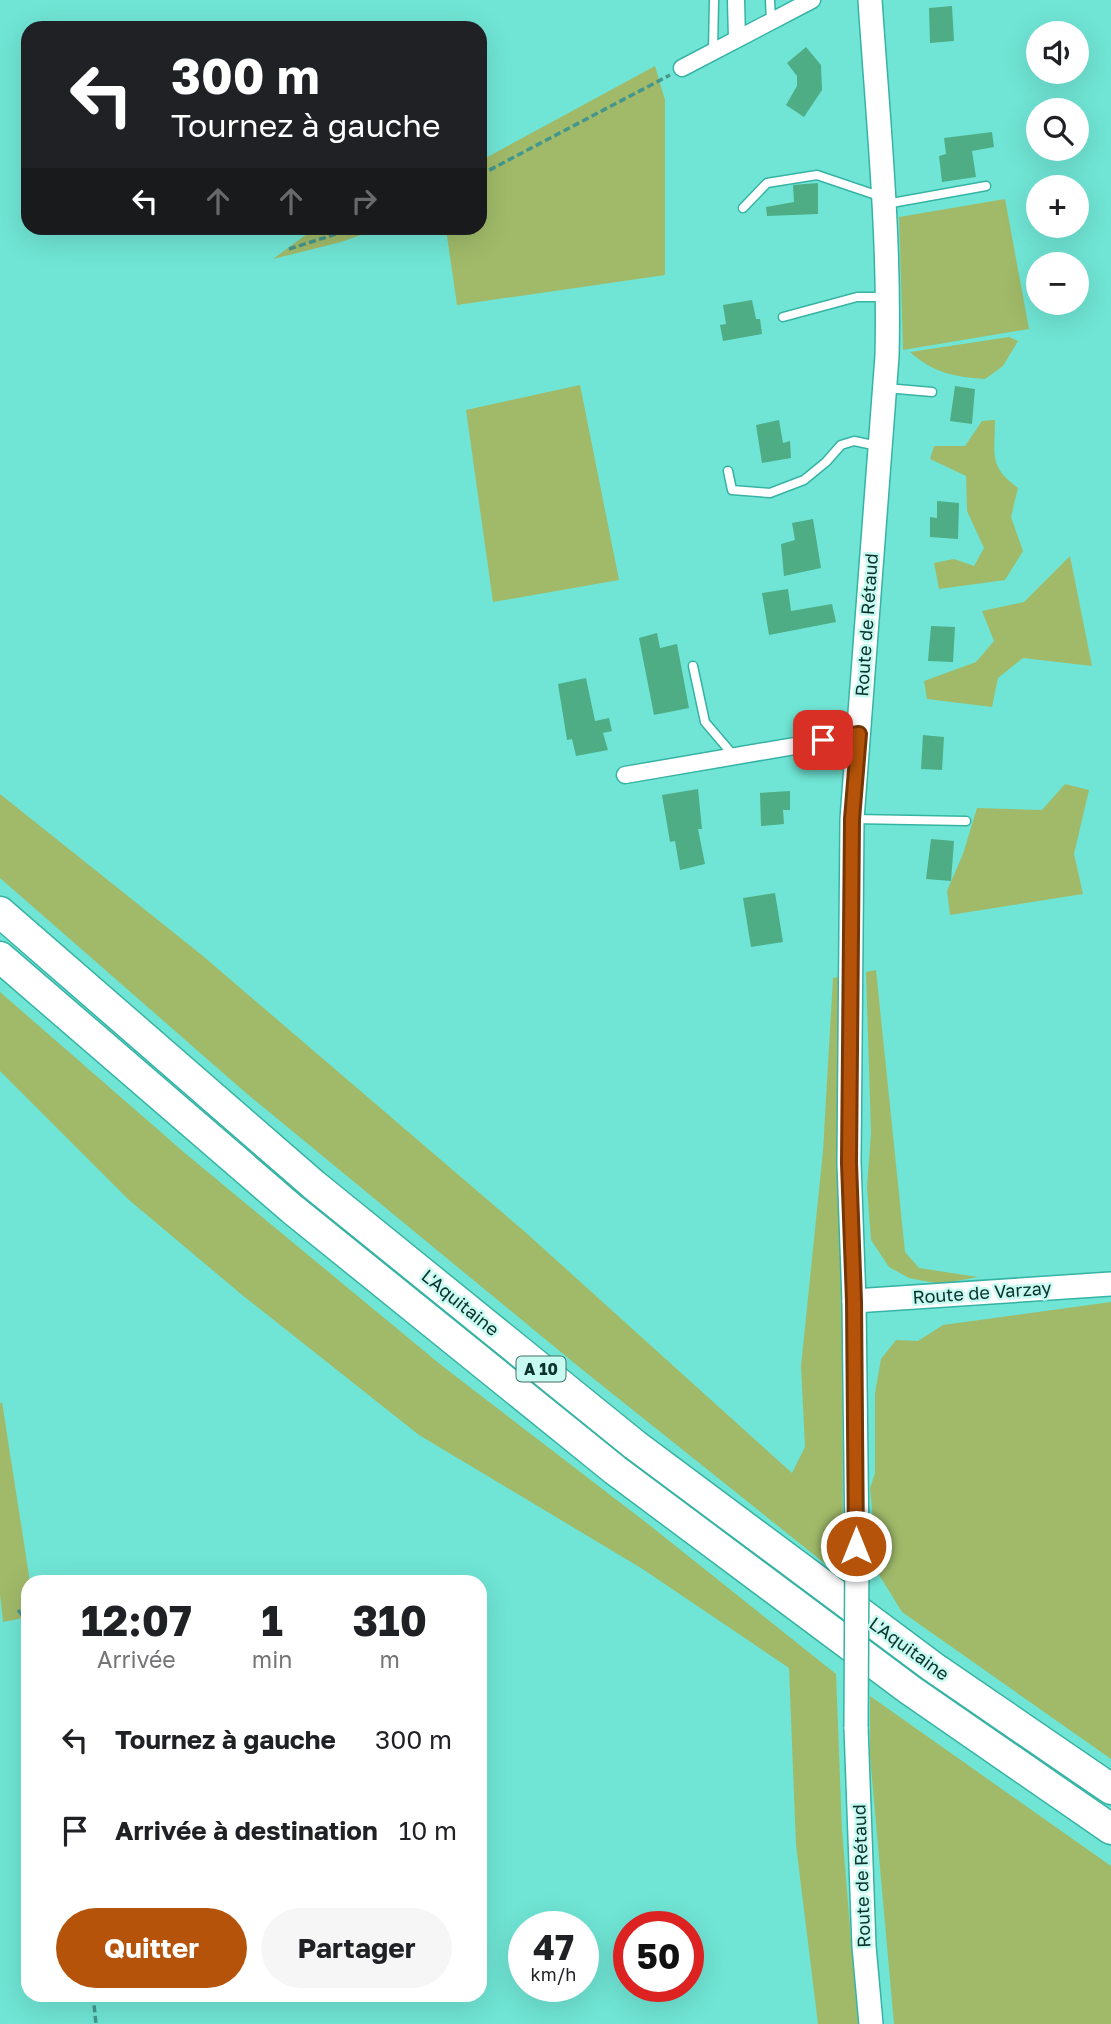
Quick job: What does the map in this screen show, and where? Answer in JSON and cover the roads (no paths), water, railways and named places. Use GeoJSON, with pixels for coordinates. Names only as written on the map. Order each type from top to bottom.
{"type":"FeatureCollection","features":[{"type":"Feature","properties":{"kind":"highway","name":"L'Aquitaine"},"geometry":{"type":"LineString","coordinates":[[0,912],[314,1185],[635,1445],[933,1667],[1111,1789]]}},
{"type":"Feature","properties":{"kind":"highway","name":"L'Aquitaine"},"geometry":{"type":"LineString","coordinates":[[0,957],[292,1209],[615,1470],[910,1690],[1111,1829]]}},
{"type":"Feature","properties":{"kind":"main road","name":"Route de Rétaud"},"geometry":{"type":"LineString","coordinates":[[871,0],[889,297],[881,447],[852,819],[849,1163],[854,1301],[856,1727],[864,1946],[871,2024]]}},
{"type":"Feature","properties":{"kind":"main road","name":"Route de Varzay"},"geometry":{"type":"LineString","coordinates":[[854,1301],[1111,1284]]}},
{"type":"Feature","properties":{"kind":"street"},"geometry":{"type":"LineString","coordinates":[[736,0],[737,39]]}},
{"type":"Feature","properties":{"kind":"street"},"geometry":{"type":"LineString","coordinates":[[682,68],[812,0]]}},
{"type":"Feature","properties":{"kind":"street"},"geometry":{"type":"LineString","coordinates":[[625,775],[859,734]]}},
{"type":"Feature","properties":{"kind":"lane"},"geometry":{"type":"LineString","coordinates":[[713,0],[713,51]]}},
{"type":"Feature","properties":{"kind":"lane"},"geometry":{"type":"LineString","coordinates":[[770,0],[771,21]]}},
{"type":"Feature","properties":{"kind":"lane"},"geometry":{"type":"LineString","coordinates":[[743,208],[766,183],[817,174],[885,201],[986,186]]}},
{"type":"Feature","properties":{"kind":"lane"},"geometry":{"type":"LineString","coordinates":[[783,317],[857,297],[889,297]]}},
{"type":"Feature","properties":{"kind":"lane"},"geometry":{"type":"LineString","coordinates":[[885,388],[932,392]]}},
{"type":"Feature","properties":{"kind":"lane"},"geometry":{"type":"LineString","coordinates":[[728,471],[732,490],[770,493],[804,480],[841,445],[854,441],[881,447]]}},
{"type":"Feature","properties":{"kind":"lane"},"geometry":{"type":"LineString","coordinates":[[693,666],[705,722],[735,756]]}},
{"type":"Feature","properties":{"kind":"lane"},"geometry":{"type":"LineString","coordinates":[[852,819],[966,821]]}}]}
